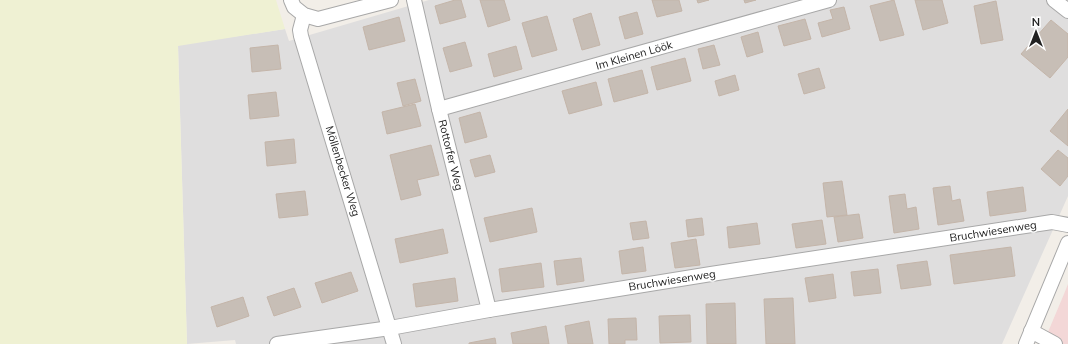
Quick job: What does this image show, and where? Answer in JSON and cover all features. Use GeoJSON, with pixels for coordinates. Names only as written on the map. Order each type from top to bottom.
{"type":"FeatureCollection","features":[{"type":"Feature","properties":{"kind":"street"},"geometry":{"type":"LineString","coordinates":[[291,0],[294,7],[304,15],[318,19],[391,0]]}},
{"type":"Feature","properties":{"kind":"street","name":"Rottorfer Weg"},"geometry":{"type":"LineString","coordinates":[[414,0],[439,109],[489,310]]}},
{"type":"Feature","properties":{"kind":"street","name":"Im Kleinen Löök"},"geometry":{"type":"LineString","coordinates":[[439,109],[829,0]]}},
{"type":"Feature","properties":{"kind":"street"},"geometry":{"type":"LineString","coordinates":[[1054,0],[1068,11]]}},
{"type":"Feature","properties":{"kind":"street","name":"Möllenbecker Weg"},"geometry":{"type":"LineString","coordinates":[[304,15],[300,30],[301,36],[394,344]]}},
{"type":"Feature","properties":{"kind":"street","name":"Bruchwiesenweg"},"geometry":{"type":"LineString","coordinates":[[277,344],[390,328],[489,310],[1052,222],[1068,225]]}},
{"type":"Feature","properties":{"kind":"street"},"geometry":{"type":"LineString","coordinates":[[1026,344],[1068,243]]}},
{"type":"Feature","properties":{"kind":"street"},"geometry":{"type":"LineString","coordinates":[[1031,331],[1054,344]]}},
{"type":"Feature","properties":{"kind":"shaded area"},"geometry":{"type":"Polygon","coordinates":[[[429,0],[1068,0],[1068,196],[1002,344],[236,344],[235,340],[187,344],[178,45],[285,29],[289,41],[429,0]]]}},
{"type":"Feature","properties":{"kind":"shaded area"},"geometry":{"type":"Polygon","coordinates":[[[1068,284],[1068,344],[1043,344],[1064,294],[1068,284]]]}},
{"type":"Feature","properties":{"kind":"green space"},"geometry":{"type":"Polygon","coordinates":[[[0,0],[276,0],[285,29],[178,46],[187,344],[0,344],[0,0]]]}},
{"type":"Feature","properties":{"kind":"building"},"geometry":{"type":"Polygon","coordinates":[[[455,0],[461,0],[466,17],[440,24],[435,6],[455,0]]]}},
{"type":"Feature","properties":{"kind":"building"},"geometry":{"type":"Polygon","coordinates":[[[480,0],[504,0],[510,20],[488,27],[480,0]]]}},
{"type":"Feature","properties":{"kind":"building"},"geometry":{"type":"Polygon","coordinates":[[[652,0],[679,0],[682,11],[657,17],[652,0]]]}},
{"type":"Feature","properties":{"kind":"building"},"geometry":{"type":"Polygon","coordinates":[[[697,0],[709,0],[698,3],[697,0]]]}},
{"type":"Feature","properties":{"kind":"building"},"geometry":{"type":"Polygon","coordinates":[[[744,0],[756,0],[745,3],[744,0]]]}},
{"type":"Feature","properties":{"kind":"building"},"geometry":{"type":"Polygon","coordinates":[[[894,0],[904,35],[880,41],[870,6],[894,0]]]}},
{"type":"Feature","properties":{"kind":"building"},"geometry":{"type":"Polygon","coordinates":[[[915,0],[942,0],[948,23],[923,30],[915,0]]]}},
{"type":"Feature","properties":{"kind":"building"},"geometry":{"type":"Polygon","coordinates":[[[996,1],[1003,40],[981,44],[974,6],[996,1]]]}},
{"type":"Feature","properties":{"kind":"building"},"geometry":{"type":"Polygon","coordinates":[[[844,7],[850,29],[822,37],[818,23],[833,19],[830,10],[844,7]]]}},
{"type":"Feature","properties":{"kind":"building"},"geometry":{"type":"Polygon","coordinates":[[[637,12],[643,34],[625,39],[619,17],[637,12]]]}},
{"type":"Feature","properties":{"kind":"building"},"geometry":{"type":"Polygon","coordinates":[[[591,13],[600,45],[582,50],[573,19],[591,13]]]}},
{"type":"Feature","properties":{"kind":"building"},"geometry":{"type":"Polygon","coordinates":[[[547,16],[557,50],[532,57],[522,23],[547,16]]]}},
{"type":"Feature","properties":{"kind":"building"},"geometry":{"type":"Polygon","coordinates":[[[399,17],[405,41],[369,50],[363,27],[399,17]]]}},
{"type":"Feature","properties":{"kind":"building"},"geometry":{"type":"Polygon","coordinates":[[[805,19],[811,39],[784,46],[778,26],[805,19]]]}},
{"type":"Feature","properties":{"kind":"building"},"geometry":{"type":"Polygon","coordinates":[[[1051,20],[1068,34],[1068,57],[1050,78],[1021,54],[1051,20]]]}},
{"type":"Feature","properties":{"kind":"building"},"geometry":{"type":"Polygon","coordinates":[[[758,32],[763,52],[747,57],[741,37],[758,32]]]}},
{"type":"Feature","properties":{"kind":"building"},"geometry":{"type":"Polygon","coordinates":[[[465,42],[472,66],[450,72],[443,48],[465,42]]]}},
{"type":"Feature","properties":{"kind":"building"},"geometry":{"type":"Polygon","coordinates":[[[278,45],[281,69],[252,72],[250,48],[278,45]]]}},
{"type":"Feature","properties":{"kind":"building"},"geometry":{"type":"Polygon","coordinates":[[[714,45],[720,65],[703,69],[698,49],[714,45]]]}},
{"type":"Feature","properties":{"kind":"building"},"geometry":{"type":"Polygon","coordinates":[[[516,46],[522,69],[494,77],[488,54],[516,46]]]}},
{"type":"Feature","properties":{"kind":"building"},"geometry":{"type":"Polygon","coordinates":[[[685,58],[691,81],[657,90],[651,67],[685,58]]]}},
{"type":"Feature","properties":{"kind":"building"},"geometry":{"type":"Polygon","coordinates":[[[819,68],[825,88],[804,94],[798,74],[819,68]]]}},
{"type":"Feature","properties":{"kind":"building"},"geometry":{"type":"Polygon","coordinates":[[[642,70],[648,93],[614,102],[608,79],[642,70]]]}},
{"type":"Feature","properties":{"kind":"building"},"geometry":{"type":"Polygon","coordinates":[[[735,75],[739,90],[719,96],[715,81],[735,75]]]}},
{"type":"Feature","properties":{"kind":"building"},"geometry":{"type":"Polygon","coordinates":[[[415,79],[421,101],[403,106],[397,83],[415,79]]]}},
{"type":"Feature","properties":{"kind":"building"},"geometry":{"type":"Polygon","coordinates":[[[596,82],[602,105],[569,114],[562,91],[596,82]]]}},
{"type":"Feature","properties":{"kind":"building"},"geometry":{"type":"Polygon","coordinates":[[[276,92],[279,116],[250,119],[248,95],[276,92]]]}},
{"type":"Feature","properties":{"kind":"building"},"geometry":{"type":"Polygon","coordinates":[[[415,104],[421,126],[387,134],[382,112],[415,104]]]}},
{"type":"Feature","properties":{"kind":"building"},"geometry":{"type":"Polygon","coordinates":[[[1068,109],[1068,146],[1050,131],[1068,109]]]}},
{"type":"Feature","properties":{"kind":"building"},"geometry":{"type":"Polygon","coordinates":[[[480,112],[487,137],[465,143],[459,118],[480,112]]]}},
{"type":"Feature","properties":{"kind":"building"},"geometry":{"type":"Polygon","coordinates":[[[294,139],[296,163],[267,166],[265,142],[294,139]]]}},
{"type":"Feature","properties":{"kind":"building"},"geometry":{"type":"Polygon","coordinates":[[[431,145],[439,175],[417,180],[421,195],[401,200],[390,155],[431,145]]]}},
{"type":"Feature","properties":{"kind":"building"},"geometry":{"type":"Polygon","coordinates":[[[1058,150],[1068,158],[1068,176],[1060,186],[1041,169],[1058,150]]]}},
{"type":"Feature","properties":{"kind":"building"},"geometry":{"type":"Polygon","coordinates":[[[490,155],[495,172],[475,177],[470,160],[490,155]]]}},
{"type":"Feature","properties":{"kind":"building"},"geometry":{"type":"Polygon","coordinates":[[[842,181],[847,215],[827,217],[823,183],[842,181]]]}},
{"type":"Feature","properties":{"kind":"building"},"geometry":{"type":"Polygon","coordinates":[[[950,186],[952,201],[960,199],[964,221],[938,225],[933,188],[950,186]]]}},
{"type":"Feature","properties":{"kind":"building"},"geometry":{"type":"Polygon","coordinates":[[[1023,187],[1026,211],[990,216],[987,192],[1023,187]]]}},
{"type":"Feature","properties":{"kind":"building"},"geometry":{"type":"Polygon","coordinates":[[[305,191],[308,215],[279,218],[276,194],[305,191]]]}},
{"type":"Feature","properties":{"kind":"building"},"geometry":{"type":"Polygon","coordinates":[[[905,194],[907,209],[916,207],[919,229],[894,233],[889,196],[905,194]]]}},
{"type":"Feature","properties":{"kind":"building"},"geometry":{"type":"Polygon","coordinates":[[[532,208],[537,232],[490,242],[484,218],[532,208]]]}},
{"type":"Feature","properties":{"kind":"building"},"geometry":{"type":"Polygon","coordinates":[[[859,214],[863,238],[838,242],[834,217],[859,214]]]}},
{"type":"Feature","properties":{"kind":"building"},"geometry":{"type":"Polygon","coordinates":[[[702,218],[704,235],[688,237],[686,220],[702,218]]]}},
{"type":"Feature","properties":{"kind":"building"},"geometry":{"type":"Polygon","coordinates":[[[822,220],[826,244],[796,248],[792,224],[822,220]]]}},
{"type":"Feature","properties":{"kind":"building"},"geometry":{"type":"Polygon","coordinates":[[[646,221],[649,238],[633,240],[630,223],[646,221]]]}},
{"type":"Feature","properties":{"kind":"building"},"geometry":{"type":"Polygon","coordinates":[[[757,223],[760,244],[729,248],[727,227],[757,223]]]}},
{"type":"Feature","properties":{"kind":"building"},"geometry":{"type":"Polygon","coordinates":[[[443,229],[448,253],[400,263],[395,239],[443,229]]]}},
{"type":"Feature","properties":{"kind":"building"},"geometry":{"type":"Polygon","coordinates":[[[696,239],[700,265],[675,268],[671,243],[696,239]]]}},
{"type":"Feature","properties":{"kind":"building"},"geometry":{"type":"Polygon","coordinates":[[[643,247],[646,271],[622,274],[619,251],[643,247]]]}},
{"type":"Feature","properties":{"kind":"building"},"geometry":{"type":"Polygon","coordinates":[[[1011,247],[1015,276],[954,284],[950,255],[1011,247]]]}},
{"type":"Feature","properties":{"kind":"building"},"geometry":{"type":"Polygon","coordinates":[[[581,258],[584,281],[557,285],[554,261],[581,258]]]}},
{"type":"Feature","properties":{"kind":"building"},"geometry":{"type":"Polygon","coordinates":[[[927,261],[931,285],[901,289],[897,265],[927,261]]]}},
{"type":"Feature","properties":{"kind":"building"},"geometry":{"type":"Polygon","coordinates":[[[541,263],[544,287],[502,292],[499,269],[541,263]]]}},
{"type":"Feature","properties":{"kind":"building"},"geometry":{"type":"Polygon","coordinates":[[[878,269],[881,293],[854,296],[851,272],[878,269]]]}},
{"type":"Feature","properties":{"kind":"building"},"geometry":{"type":"Polygon","coordinates":[[[351,272],[358,291],[322,303],[315,283],[351,272]]]}},
{"type":"Feature","properties":{"kind":"building"},"geometry":{"type":"Polygon","coordinates":[[[833,274],[836,298],[809,302],[805,278],[833,274]]]}},
{"type":"Feature","properties":{"kind":"building"},"geometry":{"type":"Polygon","coordinates":[[[455,278],[458,301],[416,307],[413,284],[455,278]]]}},
{"type":"Feature","properties":{"kind":"building"},"geometry":{"type":"Polygon","coordinates":[[[294,288],[301,307],[274,316],[267,297],[294,288]]]}},
{"type":"Feature","properties":{"kind":"building"},"geometry":{"type":"Polygon","coordinates":[[[243,297],[249,316],[217,327],[211,307],[243,297]]]}},
{"type":"Feature","properties":{"kind":"building"},"geometry":{"type":"Polygon","coordinates":[[[793,298],[795,344],[766,344],[764,299],[793,298]]]}},
{"type":"Feature","properties":{"kind":"building"},"geometry":{"type":"Polygon","coordinates":[[[735,303],[736,344],[707,344],[706,304],[735,303]]]}},
{"type":"Feature","properties":{"kind":"building"},"geometry":{"type":"Polygon","coordinates":[[[690,315],[691,342],[660,343],[659,316],[690,315]]]}},
{"type":"Feature","properties":{"kind":"building"},"geometry":{"type":"Polygon","coordinates":[[[636,318],[637,340],[625,340],[625,344],[609,344],[608,319],[636,318]]]}},
{"type":"Feature","properties":{"kind":"building"},"geometry":{"type":"Polygon","coordinates":[[[589,321],[593,344],[568,344],[565,326],[589,321]]]}},
{"type":"Feature","properties":{"kind":"building"},"geometry":{"type":"Polygon","coordinates":[[[546,326],[549,344],[513,344],[511,333],[546,326]]]}},
{"type":"Feature","properties":{"kind":"building"},"geometry":{"type":"Polygon","coordinates":[[[495,338],[496,344],[469,344],[469,343],[495,338]]]}}]}
